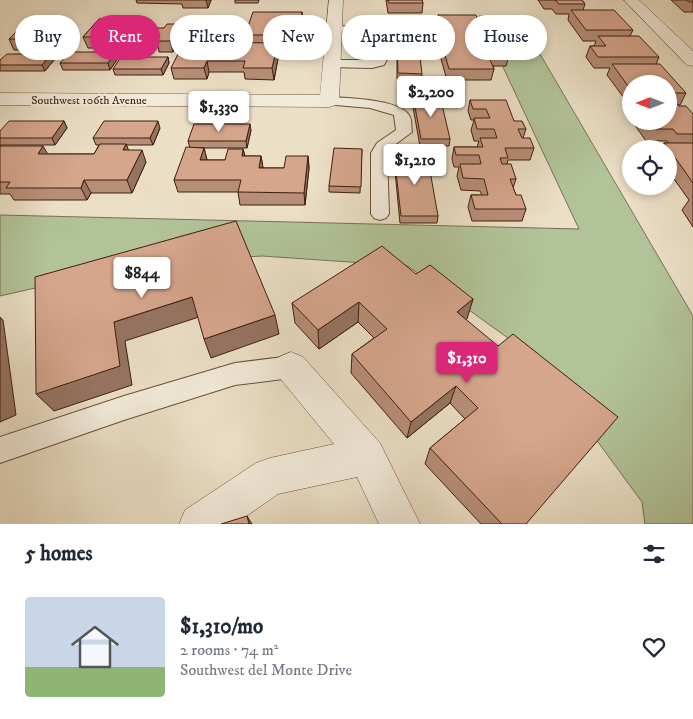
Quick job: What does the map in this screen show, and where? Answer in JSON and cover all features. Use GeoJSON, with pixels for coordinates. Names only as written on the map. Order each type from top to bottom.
{"type":"FeatureCollection","features":[{"type":"Feature","properties":{"kind":"street"},"geometry":{"type":"LineString","coordinates":[[329,101],[336,0]]}},
{"type":"Feature","properties":{"kind":"street"},"geometry":{"type":"LineString","coordinates":[[631,0],[693,61]]}},
{"type":"Feature","properties":{"kind":"street","name":"Southwest 106th Avenue"},"geometry":{"type":"LineString","coordinates":[[0,99],[329,101]]}},
{"type":"Feature","properties":{"kind":"street"},"geometry":{"type":"LineString","coordinates":[[291,367],[367,456],[400,524]]}},
{"type":"Feature","properties":{"kind":"street"},"geometry":{"type":"LineString","coordinates":[[199,524],[270,477],[367,456]]}},
{"type":"Feature","properties":{"kind":"lane"},"geometry":{"type":"LineString","coordinates":[[332,64],[372,64],[380,62],[382,56],[381,34],[375,30],[334,29]]}},
{"type":"Feature","properties":{"kind":"lane"},"geometry":{"type":"LineString","coordinates":[[329,101],[371,104],[399,112],[403,117],[404,132],[383,146],[380,153],[380,214]]}},
{"type":"Feature","properties":{"kind":"lane"},"geometry":{"type":"LineString","coordinates":[[0,450],[124,408],[234,374],[291,367]]}},
{"type":"Feature","properties":{"kind":"green space"},"geometry":{"type":"Polygon","coordinates":[[[500,60],[544,60],[693,316],[693,524],[645,524],[642,502],[537,359],[408,266],[262,256],[145,263],[0,296],[0,215],[579,229],[500,60]]]}},
{"type":"Feature","properties":{"kind":"building"},"geometry":{"type":"Polygon","coordinates":[[[388,0],[422,0],[423,3],[389,3],[388,0]]]}},
{"type":"Feature","properties":{"kind":"building"},"geometry":{"type":"Polygon","coordinates":[[[555,0],[582,0],[585,4],[559,4],[555,0]]]}},
{"type":"Feature","properties":{"kind":"building"},"geometry":{"type":"Polygon","coordinates":[[[571,10],[614,10],[633,30],[586,30],[571,10]]]}},
{"type":"Feature","properties":{"kind":"building"},"geometry":{"type":"Polygon","coordinates":[[[253,12],[302,12],[301,15],[263,15],[263,35],[253,35],[253,12]]]}},
{"type":"Feature","properties":{"kind":"building"},"geometry":{"type":"Polygon","coordinates":[[[455,15],[465,15],[465,60],[490,60],[494,69],[449,69],[446,60],[455,60],[455,15]]]}},
{"type":"Feature","properties":{"kind":"building"},"geometry":{"type":"Polygon","coordinates":[[[167,24],[170,24],[170,41],[160,41],[160,28],[164,28],[167,24]]]}},
{"type":"Feature","properties":{"kind":"building"},"geometry":{"type":"Polygon","coordinates":[[[90,29],[90,37],[83,37],[90,29]]]}},
{"type":"Feature","properties":{"kind":"building"},"geometry":{"type":"Polygon","coordinates":[[[15,33],[15,39],[9,39],[15,33]]]}},
{"type":"Feature","properties":{"kind":"building"},"geometry":{"type":"Polygon","coordinates":[[[598,36],[639,36],[659,57],[598,57],[590,46],[606,46],[598,36]]]}},
{"type":"Feature","properties":{"kind":"building"},"geometry":{"type":"Polygon","coordinates":[[[253,43],[263,43],[263,60],[274,60],[272,68],[243,68],[245,61],[207,61],[204,68],[171,68],[175,60],[253,60],[253,43]]]}},
{"type":"Feature","properties":{"kind":"building"},"geometry":{"type":"Polygon","coordinates":[[[80,52],[90,52],[90,60],[110,60],[108,63],[60,63],[63,60],[80,60],[80,52]]]}},
{"type":"Feature","properties":{"kind":"building"},"geometry":{"type":"Polygon","coordinates":[[[7,54],[15,54],[15,60],[46,60],[42,65],[0,65],[0,60],[7,54]]]}},
{"type":"Feature","properties":{"kind":"building"},"geometry":{"type":"Polygon","coordinates":[[[160,57],[168,57],[161,69],[113,69],[119,60],[160,60],[160,57]]]}},
{"type":"Feature","properties":{"kind":"building"},"geometry":{"type":"Polygon","coordinates":[[[398,60],[420,60],[422,74],[398,73],[398,60]]]}},
{"type":"Feature","properties":{"kind":"building"},"geometry":{"type":"Polygon","coordinates":[[[612,64],[660,64],[670,75],[622,75],[622,78],[612,64]]]}},
{"type":"Feature","properties":{"kind":"building"},"geometry":{"type":"Polygon","coordinates":[[[678,84],[686,93],[678,93],[678,84]]]}},
{"type":"Feature","properties":{"kind":"building"},"geometry":{"type":"Polygon","coordinates":[[[413,96],[440,96],[450,139],[421,139],[413,96]]]}},
{"type":"Feature","properties":{"kind":"building"},"geometry":{"type":"Polygon","coordinates":[[[470,100],[506,100],[514,121],[522,121],[526,129],[518,129],[522,138],[530,138],[534,148],[505,148],[508,158],[500,158],[502,164],[511,164],[516,179],[510,179],[516,195],[521,195],[526,209],[475,209],[471,195],[488,195],[484,179],[463,178],[460,164],[481,164],[479,155],[456,155],[454,147],[483,147],[480,138],[497,138],[494,129],[477,129],[474,118],[490,118],[486,109],[473,109],[470,100]]]}},
{"type":"Feature","properties":{"kind":"building"},"geometry":{"type":"Polygon","coordinates":[[[678,105],[686,106],[693,114],[693,134],[677,134],[674,130],[678,130],[678,105]]]}},
{"type":"Feature","properties":{"kind":"building"},"geometry":{"type":"Polygon","coordinates":[[[9,121],[64,121],[52,138],[0,138],[0,131],[9,121]]]}},
{"type":"Feature","properties":{"kind":"building"},"geometry":{"type":"Polygon","coordinates":[[[104,121],[158,121],[150,138],[93,138],[104,121]]]}},
{"type":"Feature","properties":{"kind":"building"},"geometry":{"type":"Polygon","coordinates":[[[194,124],[250,124],[246,141],[188,141],[194,124]]]}},
{"type":"Feature","properties":{"kind":"building"},"geometry":{"type":"Polygon","coordinates":[[[677,143],[693,143],[693,183],[677,160],[677,143]]]}},
{"type":"Feature","properties":{"kind":"building"},"geometry":{"type":"Polygon","coordinates":[[[100,144],[126,144],[123,150],[142,150],[127,180],[84,180],[81,188],[6,188],[10,182],[0,182],[0,146],[43,146],[38,154],[94,154],[100,144]]]}},
{"type":"Feature","properties":{"kind":"building"},"geometry":{"type":"Polygon","coordinates":[[[186,147],[204,148],[200,160],[225,160],[228,149],[243,149],[242,156],[261,156],[259,168],[284,168],[286,156],[308,156],[304,193],[238,192],[241,180],[174,180],[186,147]]]}},
{"type":"Feature","properties":{"kind":"building"},"geometry":{"type":"Polygon","coordinates":[[[334,148],[362,149],[361,187],[329,186],[334,148]]]}},
{"type":"Feature","properties":{"kind":"building"},"geometry":{"type":"Polygon","coordinates":[[[394,154],[427,154],[438,216],[401,216],[394,154]]]}},
{"type":"Feature","properties":{"kind":"building"},"geometry":{"type":"Polygon","coordinates":[[[236,221],[275,315],[204,339],[192,297],[114,322],[120,366],[36,394],[35,277],[236,221]]]}},
{"type":"Feature","properties":{"kind":"building"},"geometry":{"type":"Polygon","coordinates":[[[382,246],[416,274],[430,265],[473,299],[457,312],[498,346],[513,334],[618,417],[526,524],[502,524],[430,448],[478,408],[456,386],[411,422],[352,354],[387,329],[359,302],[318,330],[292,303],[382,246]]]}},
{"type":"Feature","properties":{"kind":"building"},"geometry":{"type":"Polygon","coordinates":[[[247,516],[249,524],[221,524],[247,516]]]}}]}
